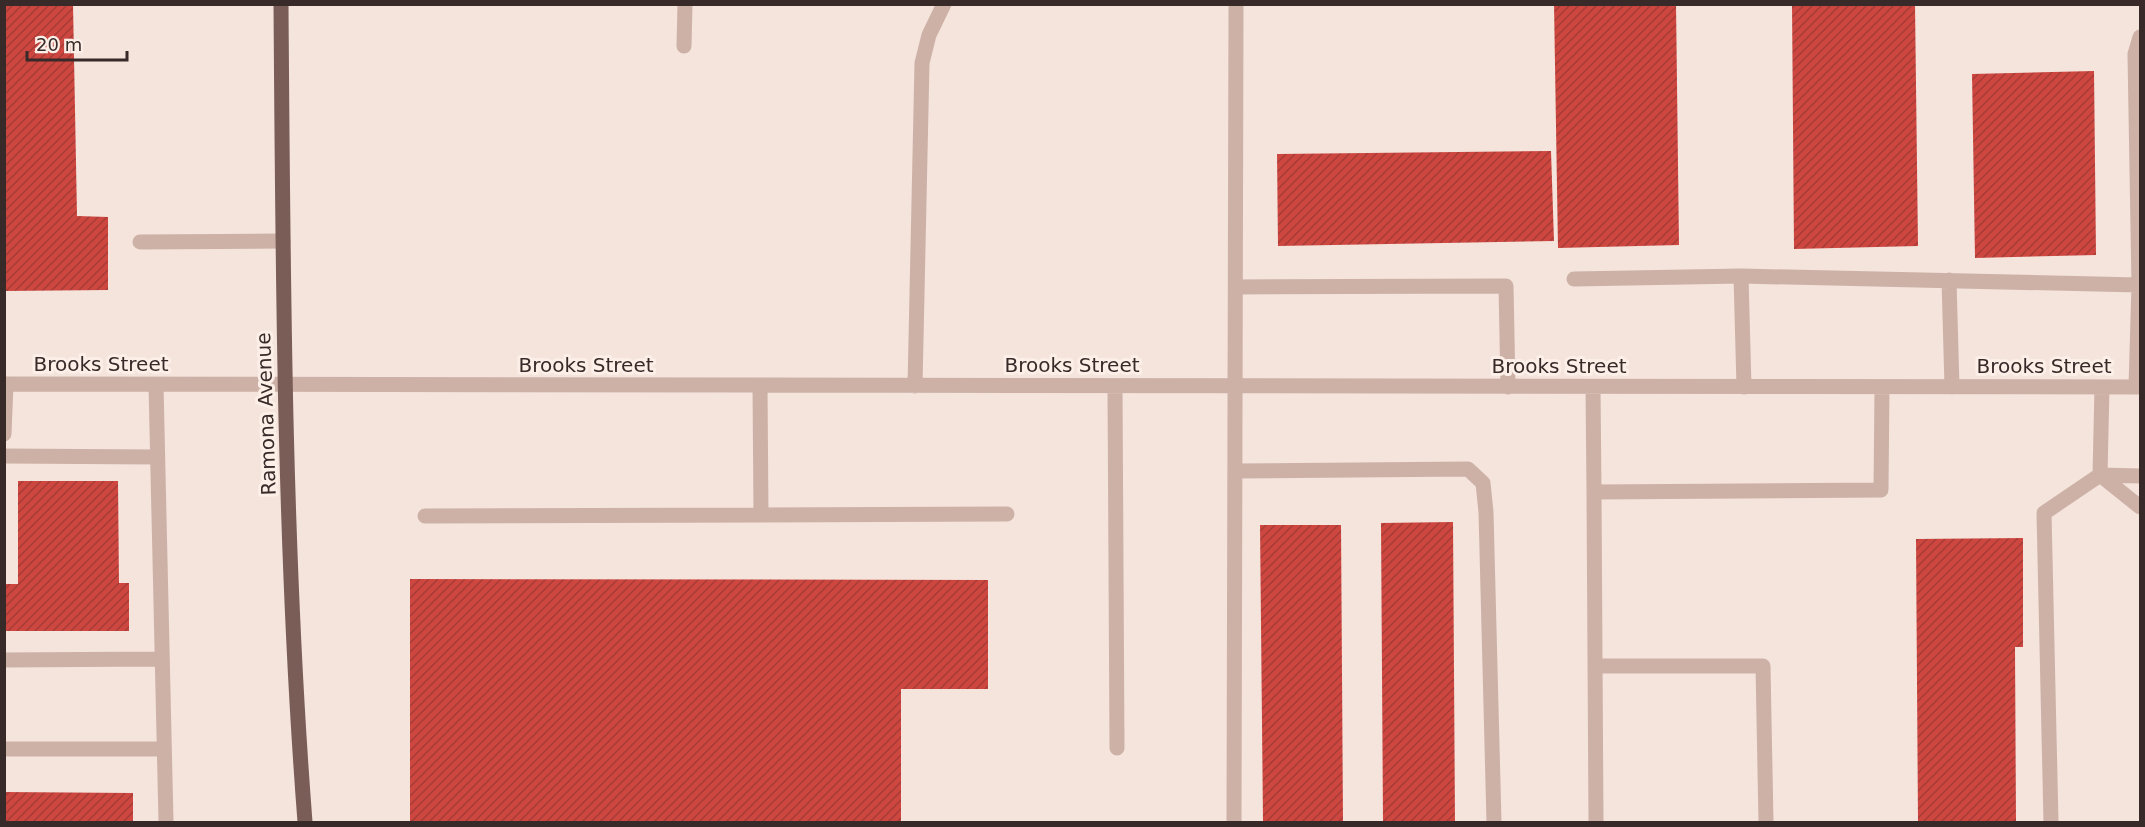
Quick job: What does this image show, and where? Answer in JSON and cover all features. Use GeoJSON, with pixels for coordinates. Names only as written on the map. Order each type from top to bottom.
{"type":"FeatureCollection","features":[{"type":"Feature","properties":{"kind":"main road","name":"Ramona Avenue"},"geometry":{"type":"LineString","coordinates":[[281,4],[285,386],[297,730],[305,822]]}},
{"type":"Feature","properties":{"kind":"street"},"geometry":{"type":"LineString","coordinates":[[684,46],[685,4]]}},
{"type":"Feature","properties":{"kind":"street"},"geometry":{"type":"LineString","coordinates":[[915,386],[922,63],[929,35],[944,4]]}},
{"type":"Feature","properties":{"kind":"street"},"geometry":{"type":"LineString","coordinates":[[1234,822],[1236,4]]}},
{"type":"Feature","properties":{"kind":"street"},"geometry":{"type":"LineString","coordinates":[[2138,387],[2139,285],[2135,54],[2140,37]]}},
{"type":"Feature","properties":{"kind":"street"},"geometry":{"type":"LineString","coordinates":[[140,242],[283,241]]}},
{"type":"Feature","properties":{"kind":"street"},"geometry":{"type":"LineString","coordinates":[[1574,279],[1742,276],[2139,285]]}},
{"type":"Feature","properties":{"kind":"street"},"geometry":{"type":"LineString","coordinates":[[1742,276],[1744,387]]}},
{"type":"Feature","properties":{"kind":"street"},"geometry":{"type":"LineString","coordinates":[[1949,280],[1952,387]]}},
{"type":"Feature","properties":{"kind":"street"},"geometry":{"type":"LineString","coordinates":[[1236,287],[1506,286],[1508,387]]}},
{"type":"Feature","properties":{"kind":"street"},"geometry":{"type":"LineString","coordinates":[[4,434],[5,384]]}},
{"type":"Feature","properties":{"kind":"street","name":"Brooks Street"},"geometry":{"type":"LineString","coordinates":[[5,384],[2138,387]]}},
{"type":"Feature","properties":{"kind":"street"},"geometry":{"type":"LineString","coordinates":[[156,385],[166,822]]}},
{"type":"Feature","properties":{"kind":"street"},"geometry":{"type":"LineString","coordinates":[[759,386],[761,515]]}},
{"type":"Feature","properties":{"kind":"street"},"geometry":{"type":"LineString","coordinates":[[1115,386],[1118,748]]}},
{"type":"Feature","properties":{"kind":"street"},"geometry":{"type":"LineString","coordinates":[[1593,387],[1596,822]]}},
{"type":"Feature","properties":{"kind":"street"},"geometry":{"type":"LineString","coordinates":[[1594,492],[1881,490],[1882,387]]}},
{"type":"Feature","properties":{"kind":"street"},"geometry":{"type":"LineString","coordinates":[[2100,475],[2102,387]]}},
{"type":"Feature","properties":{"kind":"street"},"geometry":{"type":"LineString","coordinates":[[4,456],[157,457]]}},
{"type":"Feature","properties":{"kind":"street"},"geometry":{"type":"LineString","coordinates":[[1236,471],[1468,469],[1483,483],[1486,512],[1494,822]]}},
{"type":"Feature","properties":{"kind":"street"},"geometry":{"type":"LineString","coordinates":[[2100,475],[2140,507]]}},
{"type":"Feature","properties":{"kind":"street"},"geometry":{"type":"LineString","coordinates":[[2051,822],[2044,513],[2100,475],[2140,476]]}},
{"type":"Feature","properties":{"kind":"street"},"geometry":{"type":"LineString","coordinates":[[425,516],[1007,514]]}},
{"type":"Feature","properties":{"kind":"street"},"geometry":{"type":"LineString","coordinates":[[4,660],[162,659]]}},
{"type":"Feature","properties":{"kind":"street"},"geometry":{"type":"LineString","coordinates":[[1595,666],[1763,666],[1766,822]]}},
{"type":"Feature","properties":{"kind":"street"},"geometry":{"type":"LineString","coordinates":[[4,748],[164,749]]}},
{"type":"Feature","properties":{"kind":"building"},"geometry":{"type":"Polygon","coordinates":[[[4,4],[73,4],[77,216],[108,217],[108,290],[4,291],[4,4]]]}},
{"type":"Feature","properties":{"kind":"building"},"geometry":{"type":"Polygon","coordinates":[[[1554,4],[1676,4],[1679,245],[1558,248],[1554,4]]]}},
{"type":"Feature","properties":{"kind":"building"},"geometry":{"type":"Polygon","coordinates":[[[1792,4],[1915,4],[1918,246],[1794,249],[1792,4]]]}},
{"type":"Feature","properties":{"kind":"building"},"geometry":{"type":"Polygon","coordinates":[[[2094,71],[2096,255],[1975,258],[1972,74],[2094,71]]]}},
{"type":"Feature","properties":{"kind":"building"},"geometry":{"type":"Polygon","coordinates":[[[1551,151],[1554,241],[1278,246],[1277,154],[1551,151]]]}},
{"type":"Feature","properties":{"kind":"building"},"geometry":{"type":"Polygon","coordinates":[[[18,481],[118,481],[119,583],[129,583],[129,631],[4,631],[4,584],[18,584],[18,481]]]}},
{"type":"Feature","properties":{"kind":"building"},"geometry":{"type":"Polygon","coordinates":[[[1453,522],[1455,822],[1383,822],[1381,523],[1453,522]]]}},
{"type":"Feature","properties":{"kind":"building"},"geometry":{"type":"Polygon","coordinates":[[[1260,525],[1341,525],[1343,822],[1263,822],[1260,525]]]}},
{"type":"Feature","properties":{"kind":"building"},"geometry":{"type":"Polygon","coordinates":[[[2023,538],[2023,647],[2015,647],[2016,822],[1918,822],[1916,539],[2023,538]]]}},
{"type":"Feature","properties":{"kind":"building"},"geometry":{"type":"Polygon","coordinates":[[[410,579],[988,580],[988,689],[901,689],[901,822],[410,822],[410,579]]]}},
{"type":"Feature","properties":{"kind":"building"},"geometry":{"type":"Polygon","coordinates":[[[4,792],[133,793],[133,822],[4,822],[4,792]]]}}]}
